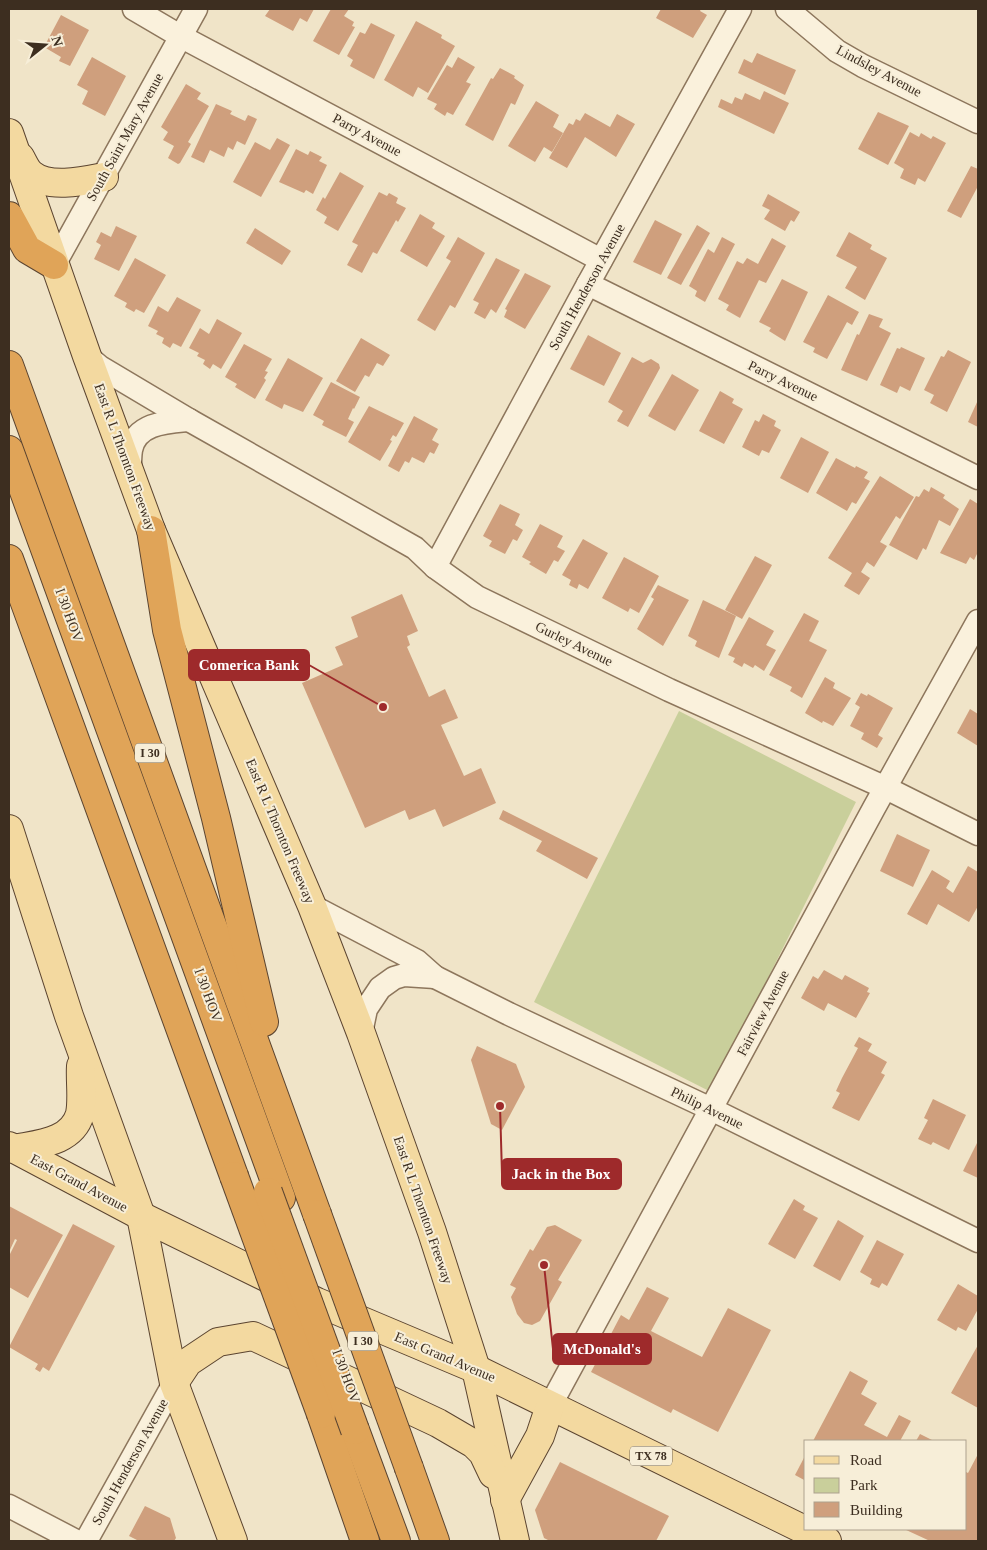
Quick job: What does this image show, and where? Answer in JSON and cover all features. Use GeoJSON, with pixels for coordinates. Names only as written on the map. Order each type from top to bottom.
{"type":"FeatureCollection","features":[{"type":"Feature","properties":{"kind":"highway"},"geometry":{"type":"LineString","coordinates":[[9,216],[27,249],[54,265]]}},
{"type":"Feature","properties":{"kind":"highway","name":"I 30"},"geometry":{"type":"LineString","coordinates":[[9,365],[435,1541]]}},
{"type":"Feature","properties":{"kind":"highway","name":"I 30 HOV"},"geometry":{"type":"LineString","coordinates":[[9,450],[361,1433],[396,1541]]}},
{"type":"Feature","properties":{"kind":"highway","name":"I 30 HOV"},"geometry":{"type":"LineString","coordinates":[[9,480],[275,1195]]}},
{"type":"Feature","properties":{"kind":"highway"},"geometry":{"type":"LineString","coordinates":[[151,530],[167,630],[216,818],[291,1140]]}},
{"type":"Feature","properties":{"kind":"highway"},"geometry":{"type":"LineString","coordinates":[[9,559],[321,1414],[365,1541]]}},
{"type":"Feature","properties":{"kind":"highway","name":"I 30 HOV"},"geometry":{"type":"LineString","coordinates":[[361,1433],[406,1541]]}},
{"type":"Feature","properties":{"kind":"highway"},"geometry":{"type":"LineString","coordinates":[[346,1486],[350,1541]]}},
{"type":"Feature","properties":{"kind":"main road"},"geometry":{"type":"LineString","coordinates":[[11,139],[30,174],[46,182],[80,182],[104,177]]}},
{"type":"Feature","properties":{"kind":"main road","name":"East R L Thornton Freeway"},"geometry":{"type":"LineString","coordinates":[[11,139],[54,265],[151,530],[312,906],[361,1033],[432,1232],[476,1369],[515,1541]]}},
{"type":"Feature","properties":{"kind":"main road"},"geometry":{"type":"LineString","coordinates":[[9,830],[81,1047],[141,1216],[174,1383],[233,1541]]}},
{"type":"Feature","properties":{"kind":"main road"},"geometry":{"type":"LineString","coordinates":[[12,1147],[48,1142],[66,1135],[75,1125],[80,1112],[81,1047]]}},
{"type":"Feature","properties":{"kind":"main road","name":"East Grand Avenue"},"geometry":{"type":"LineString","coordinates":[[12,1147],[141,1216],[317,1302],[476,1369],[804,1529]]}},
{"type":"Feature","properties":{"kind":"main road"},"geometry":{"type":"LineString","coordinates":[[174,1383],[188,1362],[218,1342],[253,1336],[438,1423],[474,1444],[483,1453],[505,1500]]}},
{"type":"Feature","properties":{"kind":"main road"},"geometry":{"type":"LineString","coordinates":[[505,1500],[540,1436],[550,1406]]}},
{"type":"Feature","properties":{"kind":"main road","name":"East Grand Avenue"},"geometry":{"type":"LineString","coordinates":[[805,1530],[828,1541]]}},
{"type":"Feature","properties":{"kind":"street","name":"Parry Avenue"},"geometry":{"type":"LineString","coordinates":[[134,9],[180,36],[602,260]]}},
{"type":"Feature","properties":{"kind":"street","name":"South Saint Mary Avenue"},"geometry":{"type":"LineString","coordinates":[[54,265],[196,9]]}},
{"type":"Feature","properties":{"kind":"street","name":"South Henderson Avenue"},"geometry":{"type":"LineString","coordinates":[[435,567],[740,9]]}},
{"type":"Feature","properties":{"kind":"street","name":"Lindsley Avenue"},"geometry":{"type":"LineString","coordinates":[[787,9],[837,51],[863,66],[978,122]]}},
{"type":"Feature","properties":{"kind":"street","name":"Parry Avenue"},"geometry":{"type":"LineString","coordinates":[[588,284],[978,478]]}},
{"type":"Feature","properties":{"kind":"street","name":"Gurley Avenue"},"geometry":{"type":"LineString","coordinates":[[87,356],[100,367],[189,420],[415,548],[435,567],[485,601],[669,690],[886,788],[978,834]]}},
{"type":"Feature","properties":{"kind":"street"},"geometry":{"type":"LineString","coordinates":[[130,469],[131,448],[138,433],[154,426],[189,420]]}},
{"type":"Feature","properties":{"kind":"street","name":"Fairview Avenue"},"geometry":{"type":"LineString","coordinates":[[550,1406],[978,622]]}},
{"type":"Feature","properties":{"kind":"street","name":"Philip Avenue"},"geometry":{"type":"LineString","coordinates":[[312,906],[417,961],[435,977],[711,1109],[978,1241]]}},
{"type":"Feature","properties":{"kind":"street","name":"Philip Avenue"},"geometry":{"type":"LineString","coordinates":[[361,1033],[366,1009],[380,988],[394,978],[404,975],[435,977]]}},
{"type":"Feature","properties":{"kind":"street","name":"South Henderson Avenue"},"geometry":{"type":"LineString","coordinates":[[86,1541],[174,1383]]}},
{"type":"Feature","properties":{"kind":"street"},"geometry":{"type":"LineString","coordinates":[[9,1506],[76,1541]]}},
{"type":"Feature","properties":{"kind":"green space"},"geometry":{"type":"Polygon","coordinates":[[[679,711],[856,802],[711,1092],[534,1002],[679,711]]]}},
{"type":"Feature","properties":{"kind":"building"},"geometry":{"type":"Polygon","coordinates":[[[270,9],[314,9],[307,22],[300,18],[293,31],[265,16],[270,9]]]}},
{"type":"Feature","properties":{"kind":"building"},"geometry":{"type":"Polygon","coordinates":[[[331,9],[349,9],[344,16],[354,22],[352,26],[355,27],[339,55],[313,41],[331,9]]]}},
{"type":"Feature","properties":{"kind":"building"},"geometry":{"type":"Polygon","coordinates":[[[661,9],[701,9],[700,11],[707,15],[693,38],[656,18],[661,9]]]}},
{"type":"Feature","properties":{"kind":"building"},"geometry":{"type":"Polygon","coordinates":[[[61,15],[89,30],[70,66],[59,61],[61,57],[44,47],[61,15]]]}},
{"type":"Feature","properties":{"kind":"building"},"geometry":{"type":"Polygon","coordinates":[[[416,21],[442,35],[441,38],[455,46],[428,93],[418,87],[413,97],[384,80],[416,21]]]}},
{"type":"Feature","properties":{"kind":"building"},"geometry":{"type":"Polygon","coordinates":[[[371,23],[395,35],[374,79],[350,66],[353,60],[347,56],[360,32],[365,34],[371,23]]]}},
{"type":"Feature","properties":{"kind":"building"},"geometry":{"type":"Polygon","coordinates":[[[757,53],[796,70],[785,95],[738,73],[744,59],[752,63],[757,53]]]}},
{"type":"Feature","properties":{"kind":"building"},"geometry":{"type":"Polygon","coordinates":[[[92,57],[126,76],[105,116],[82,104],[88,91],[77,85],[92,57]]]}},
{"type":"Feature","properties":{"kind":"building"},"geometry":{"type":"Polygon","coordinates":[[[458,57],[475,67],[466,82],[471,84],[453,115],[447,112],[445,116],[434,109],[437,104],[427,99],[447,65],[452,68],[458,57]]]}},
{"type":"Feature","properties":{"kind":"building"},"geometry":{"type":"Polygon","coordinates":[[[500,68],[515,76],[514,78],[524,85],[515,105],[511,103],[493,141],[465,125],[491,78],[493,79],[500,68]]]}},
{"type":"Feature","properties":{"kind":"building"},"geometry":{"type":"Polygon","coordinates":[[[186,84],[201,93],[197,99],[209,106],[188,142],[191,144],[178,164],[168,158],[174,146],[163,140],[168,132],[161,127],[186,84]]]}},
{"type":"Feature","properties":{"kind":"building"},"geometry":{"type":"Polygon","coordinates":[[[764,91],[789,103],[774,134],[718,107],[721,99],[732,104],[735,97],[742,100],[745,93],[760,100],[764,91]]]}},
{"type":"Feature","properties":{"kind":"building"},"geometry":{"type":"Polygon","coordinates":[[[536,101],[559,115],[553,127],[563,133],[552,152],[544,147],[535,162],[508,146],[536,101]]]}},
{"type":"Feature","properties":{"kind":"building"},"geometry":{"type":"Polygon","coordinates":[[[216,104],[232,111],[230,114],[245,121],[248,115],[257,119],[245,145],[237,141],[233,150],[228,147],[224,157],[210,150],[204,163],[191,157],[216,104]]]}},
{"type":"Feature","properties":{"kind":"building"},"geometry":{"type":"Polygon","coordinates":[[[878,112],[909,126],[888,165],[858,149],[878,112]]]}},
{"type":"Feature","properties":{"kind":"building"},"geometry":{"type":"Polygon","coordinates":[[[585,113],[610,127],[617,114],[635,124],[616,157],[585,137],[567,168],[549,158],[569,123],[573,125],[576,119],[580,121],[585,113]]]}},
{"type":"Feature","properties":{"kind":"building"},"geometry":{"type":"Polygon","coordinates":[[[910,132],[919,137],[921,133],[931,139],[933,136],[946,143],[925,182],[918,178],[915,185],[900,178],[904,169],[894,163],[910,132]]]}},
{"type":"Feature","properties":{"kind":"building"},"geometry":{"type":"Polygon","coordinates":[[[277,138],[290,145],[261,197],[233,182],[255,142],[270,150],[277,138]]]}},
{"type":"Feature","properties":{"kind":"building"},"geometry":{"type":"Polygon","coordinates":[[[296,149],[308,155],[310,151],[322,157],[319,161],[327,165],[313,194],[306,190],[304,193],[279,182],[296,149]]]}},
{"type":"Feature","properties":{"kind":"building"},"geometry":{"type":"Polygon","coordinates":[[[971,166],[978,169],[978,186],[961,218],[947,211],[971,166]]]}},
{"type":"Feature","properties":{"kind":"building"},"geometry":{"type":"Polygon","coordinates":[[[340,172],[364,186],[338,231],[324,223],[327,217],[316,210],[323,197],[325,199],[340,172]]]}},
{"type":"Feature","properties":{"kind":"building"},"geometry":{"type":"Polygon","coordinates":[[[379,192],[387,196],[389,193],[398,198],[396,203],[406,208],[398,222],[396,220],[377,254],[373,252],[362,273],[347,265],[358,245],[352,242],[379,192]]]}},
{"type":"Feature","properties":{"kind":"building"},"geometry":{"type":"Polygon","coordinates":[[[768,194],[800,212],[794,222],[791,220],[785,231],[764,219],[770,210],[762,206],[768,194]]]}},
{"type":"Feature","properties":{"kind":"building"},"geometry":{"type":"Polygon","coordinates":[[[420,214],[435,223],[432,228],[445,236],[427,267],[400,251],[420,214]]]}},
{"type":"Feature","properties":{"kind":"building"},"geometry":{"type":"Polygon","coordinates":[[[655,220],[682,234],[661,275],[633,262],[655,220]]]}},
{"type":"Feature","properties":{"kind":"building"},"geometry":{"type":"Polygon","coordinates":[[[697,225],[710,233],[681,285],[667,278],[697,225]]]}},
{"type":"Feature","properties":{"kind":"building"},"geometry":{"type":"Polygon","coordinates":[[[116,226],[137,236],[119,271],[94,259],[101,245],[96,242],[101,232],[111,237],[116,226]]]}},
{"type":"Feature","properties":{"kind":"building"},"geometry":{"type":"Polygon","coordinates":[[[255,228],[291,251],[282,265],[246,243],[255,228]]]}},
{"type":"Feature","properties":{"kind":"building"},"geometry":{"type":"Polygon","coordinates":[[[849,232],[872,245],[870,249],[887,258],[865,300],[845,288],[857,267],[836,256],[849,232]]]}},
{"type":"Feature","properties":{"kind":"building"},"geometry":{"type":"Polygon","coordinates":[[[458,237],[485,253],[455,308],[450,305],[435,331],[417,320],[451,261],[446,258],[458,237]]]}},
{"type":"Feature","properties":{"kind":"building"},"geometry":{"type":"Polygon","coordinates":[[[722,237],[735,244],[705,302],[695,296],[697,291],[689,286],[708,249],[714,253],[722,237]]]}},
{"type":"Feature","properties":{"kind":"building"},"geometry":{"type":"Polygon","coordinates":[[[772,238],[786,246],[766,283],[759,280],[740,318],[726,310],[729,305],[718,299],[737,261],[743,264],[747,258],[758,264],[772,238]]]}},
{"type":"Feature","properties":{"kind":"building"},"geometry":{"type":"Polygon","coordinates":[[[135,258],[166,275],[144,313],[136,309],[134,312],[125,307],[127,303],[114,296],[135,258]]]}},
{"type":"Feature","properties":{"kind":"building"},"geometry":{"type":"Polygon","coordinates":[[[496,258],[520,270],[496,313],[491,309],[485,319],[474,313],[479,303],[473,300],[496,258]]]}},
{"type":"Feature","properties":{"kind":"building"},"geometry":{"type":"Polygon","coordinates":[[[525,273],[551,286],[525,329],[504,317],[507,310],[505,309],[525,273]]]}},
{"type":"Feature","properties":{"kind":"building"},"geometry":{"type":"Polygon","coordinates":[[[782,279],[808,292],[785,341],[769,331],[771,328],[759,322],[782,279]]]}},
{"type":"Feature","properties":{"kind":"building"},"geometry":{"type":"Polygon","coordinates":[[[828,295],[859,312],[852,325],[847,322],[827,359],[813,352],[815,348],[803,342],[828,295]]]}},
{"type":"Feature","properties":{"kind":"building"},"geometry":{"type":"Polygon","coordinates":[[[177,297],[201,310],[181,347],[173,343],[170,348],[162,343],[164,338],[156,334],[158,331],[148,326],[158,306],[168,312],[177,297]]]}},
{"type":"Feature","properties":{"kind":"building"},"geometry":{"type":"Polygon","coordinates":[[[869,314],[883,319],[879,327],[891,333],[867,381],[841,370],[857,334],[859,335],[869,314]]]}},
{"type":"Feature","properties":{"kind":"building"},"geometry":{"type":"Polygon","coordinates":[[[217,319],[242,333],[221,369],[213,364],[210,369],[203,364],[205,360],[197,356],[199,353],[189,348],[200,328],[209,334],[217,319]]]}},
{"type":"Feature","properties":{"kind":"building"},"geometry":{"type":"Polygon","coordinates":[[[588,335],[621,353],[604,386],[570,369],[588,335]]]}},
{"type":"Feature","properties":{"kind":"building"},"geometry":{"type":"Polygon","coordinates":[[[361,338],[390,355],[383,366],[377,363],[369,377],[365,375],[355,392],[336,381],[361,338]]]}},
{"type":"Feature","properties":{"kind":"building"},"geometry":{"type":"Polygon","coordinates":[[[244,344],[272,359],[265,371],[268,372],[264,378],[266,380],[255,399],[235,387],[237,384],[225,377],[244,344]]]}},
{"type":"Feature","properties":{"kind":"building"},"geometry":{"type":"Polygon","coordinates":[[[901,347],[925,358],[910,391],[900,386],[897,393],[880,385],[897,348],[900,349],[901,347]]]}},
{"type":"Feature","properties":{"kind":"building"},"geometry":{"type":"Polygon","coordinates":[[[948,350],[971,362],[947,412],[930,403],[934,395],[924,390],[941,356],[944,357],[948,350]]]}},
{"type":"Feature","properties":{"kind":"building"},"geometry":{"type":"Polygon","coordinates":[[[632,357],[643,363],[651,359],[659,364],[660,368],[628,427],[617,421],[623,411],[608,402],[632,357]]]}},
{"type":"Feature","properties":{"kind":"building"},"geometry":{"type":"Polygon","coordinates":[[[288,358],[323,378],[303,412],[284,404],[282,409],[265,400],[288,358]]]}},
{"type":"Feature","properties":{"kind":"building"},"geometry":{"type":"Polygon","coordinates":[[[672,374],[699,390],[675,431],[648,416],[672,374]]]}},
{"type":"Feature","properties":{"kind":"building"},"geometry":{"type":"Polygon","coordinates":[[[331,382],[360,397],[348,419],[354,422],[346,437],[322,425],[324,421],[313,415],[331,382]]]}},
{"type":"Feature","properties":{"kind":"building"},"geometry":{"type":"Polygon","coordinates":[[[720,391],[734,399],[732,403],[743,409],[724,444],[699,431],[720,391]]]}},
{"type":"Feature","properties":{"kind":"building"},"geometry":{"type":"Polygon","coordinates":[[[978,400],[978,427],[968,422],[978,400]]]}},
{"type":"Feature","properties":{"kind":"building"},"geometry":{"type":"Polygon","coordinates":[[[369,406],[404,423],[396,437],[393,435],[390,440],[392,441],[380,461],[348,442],[369,406]]]}},
{"type":"Feature","properties":{"kind":"building"},"geometry":{"type":"Polygon","coordinates":[[[763,414],[776,421],[774,426],[781,430],[769,453],[762,450],[759,456],[742,447],[755,420],[759,422],[763,414]]]}},
{"type":"Feature","properties":{"kind":"building"},"geometry":{"type":"Polygon","coordinates":[[[414,416],[438,429],[432,440],[439,444],[434,454],[430,452],[424,463],[412,457],[409,463],[405,461],[399,472],[388,466],[414,416]]]}},
{"type":"Feature","properties":{"kind":"building"},"geometry":{"type":"Polygon","coordinates":[[[801,437],[829,452],[808,493],[780,478],[801,437]]]}},
{"type":"Feature","properties":{"kind":"building"},"geometry":{"type":"Polygon","coordinates":[[[836,458],[855,468],[856,466],[868,472],[864,478],[870,481],[856,504],[852,502],[847,511],[816,493],[836,458]]]}},
{"type":"Feature","properties":{"kind":"building"},"geometry":{"type":"Polygon","coordinates":[[[880,476],[914,497],[900,519],[896,516],[880,542],[887,546],[874,567],[867,562],[861,572],[870,578],[859,595],[844,586],[852,573],[828,558],[880,476]]]}},
{"type":"Feature","properties":{"kind":"building"},"geometry":{"type":"Polygon","coordinates":[[[931,487],[945,495],[943,498],[959,509],[950,526],[939,520],[926,550],[923,548],[917,560],[889,545],[916,496],[919,497],[924,489],[929,492],[931,487]]]}},
{"type":"Feature","properties":{"kind":"building"},"geometry":{"type":"Polygon","coordinates":[[[970,499],[978,504],[978,552],[974,560],[970,557],[966,564],[940,553],[970,499]]]}},
{"type":"Feature","properties":{"kind":"building"},"geometry":{"type":"Polygon","coordinates":[[[500,504],[520,514],[515,525],[523,530],[517,541],[513,539],[505,554],[489,546],[492,541],[483,536],[500,504]]]}},
{"type":"Feature","properties":{"kind":"building"},"geometry":{"type":"Polygon","coordinates":[[[540,524],[563,536],[557,547],[565,551],[558,562],[554,560],[546,574],[529,564],[531,562],[522,557],[540,524]]]}},
{"type":"Feature","properties":{"kind":"building"},"geometry":{"type":"Polygon","coordinates":[[[583,539],[608,553],[588,589],[579,584],[577,589],[569,585],[571,580],[562,575],[583,539]]]}},
{"type":"Feature","properties":{"kind":"building"},"geometry":{"type":"Polygon","coordinates":[[[755,556],[772,565],[742,619],[725,610],[755,556]]]}},
{"type":"Feature","properties":{"kind":"building"},"geometry":{"type":"Polygon","coordinates":[[[624,557],[659,576],[639,613],[630,608],[628,612],[602,598],[624,557]]]}},
{"type":"Feature","properties":{"kind":"building"},"geometry":{"type":"Polygon","coordinates":[[[658,585],[689,600],[663,646],[637,629],[654,599],[651,597],[658,585]]]}},
{"type":"Feature","properties":{"kind":"building"},"geometry":{"type":"Polygon","coordinates":[[[402,594],[418,631],[407,636],[410,645],[407,647],[429,697],[445,689],[458,718],[441,725],[464,776],[481,768],[496,803],[443,827],[435,809],[409,820],[405,810],[365,828],[302,683],[343,665],[335,647],[358,637],[351,617],[402,594]]]}},
{"type":"Feature","properties":{"kind":"building"},"geometry":{"type":"Polygon","coordinates":[[[703,600],[736,616],[719,658],[695,646],[697,641],[688,636],[703,600]]]}},
{"type":"Feature","properties":{"kind":"building"},"geometry":{"type":"Polygon","coordinates":[[[804,613],[819,621],[809,641],[827,650],[802,698],[790,691],[792,687],[769,675],[804,613]]]}},
{"type":"Feature","properties":{"kind":"building"},"geometry":{"type":"Polygon","coordinates":[[[749,617],[774,631],[766,645],[776,650],[764,671],[755,665],[753,668],[744,663],[742,667],[733,662],[735,658],[728,655],[749,617]]]}},
{"type":"Feature","properties":{"kind":"building"},"geometry":{"type":"Polygon","coordinates":[[[825,677],[835,683],[833,688],[851,698],[833,726],[823,721],[822,723],[805,713],[825,677]]]}},
{"type":"Feature","properties":{"kind":"building"},"geometry":{"type":"Polygon","coordinates":[[[861,693],[867,696],[868,694],[893,708],[878,735],[883,738],[877,748],[861,739],[864,733],[850,726],[860,707],[855,704],[861,693]]]}},
{"type":"Feature","properties":{"kind":"building"},"geometry":{"type":"Polygon","coordinates":[[[970,709],[978,714],[978,746],[957,733],[970,709]]]}},
{"type":"Feature","properties":{"kind":"building"},"geometry":{"type":"Polygon","coordinates":[[[503,810],[598,858],[587,879],[536,851],[542,841],[499,819],[503,810]]]}},
{"type":"Feature","properties":{"kind":"building"},"geometry":{"type":"Polygon","coordinates":[[[897,834],[930,850],[913,887],[880,871],[897,834]]]}},
{"type":"Feature","properties":{"kind":"building"},"geometry":{"type":"Polygon","coordinates":[[[968,866],[978,872],[978,906],[969,922],[938,904],[927,925],[907,914],[932,870],[950,881],[946,888],[953,893],[968,866]]]}},
{"type":"Feature","properties":{"kind":"building"},"geometry":{"type":"Polygon","coordinates":[[[824,970],[842,980],[845,975],[869,988],[867,992],[870,993],[856,1018],[828,1003],[824,1011],[801,998],[813,976],[818,979],[824,970]]]}},
{"type":"Feature","properties":{"kind":"building"},"geometry":{"type":"Polygon","coordinates":[[[859,1037],[872,1044],[868,1051],[887,1062],[881,1073],[885,1075],[859,1121],[832,1108],[840,1093],[836,1091],[858,1048],[854,1046],[859,1037]]]}},
{"type":"Feature","properties":{"kind":"building"},"geometry":{"type":"Polygon","coordinates":[[[477,1046],[516,1064],[525,1087],[502,1130],[491,1124],[471,1060],[477,1046]]]}},
{"type":"Feature","properties":{"kind":"building"},"geometry":{"type":"Polygon","coordinates":[[[933,1099],[966,1115],[949,1150],[933,1142],[931,1145],[918,1139],[928,1120],[924,1118],[933,1099]]]}},
{"type":"Feature","properties":{"kind":"building"},"geometry":{"type":"Polygon","coordinates":[[[978,1141],[978,1178],[963,1171],[978,1141]]]}},
{"type":"Feature","properties":{"kind":"building"},"geometry":{"type":"Polygon","coordinates":[[[794,1199],[805,1206],[803,1210],[818,1218],[795,1259],[768,1244],[794,1199]]]}},
{"type":"Feature","properties":{"kind":"building"},"geometry":{"type":"Polygon","coordinates":[[[9,1206],[63,1235],[28,1298],[9,1287],[9,1256],[17,1240],[15,1239],[9,1252],[9,1206]]]}},
{"type":"Feature","properties":{"kind":"building"},"geometry":{"type":"Polygon","coordinates":[[[838,1220],[864,1236],[840,1281],[813,1266],[838,1220]]]}},
{"type":"Feature","properties":{"kind":"building"},"geometry":{"type":"Polygon","coordinates":[[[73,1224],[115,1246],[49,1371],[43,1367],[40,1372],[35,1369],[38,1364],[9,1347],[73,1224]]]}},
{"type":"Feature","properties":{"kind":"building"},"geometry":{"type":"Polygon","coordinates":[[[555,1225],[582,1240],[558,1280],[562,1282],[540,1321],[532,1325],[524,1323],[517,1314],[511,1297],[516,1288],[510,1285],[530,1249],[533,1251],[547,1227],[555,1225]]]}},
{"type":"Feature","properties":{"kind":"building"},"geometry":{"type":"Polygon","coordinates":[[[877,1240],[904,1254],[887,1286],[882,1283],[879,1288],[870,1284],[872,1279],[860,1272],[877,1240]]]}},
{"type":"Feature","properties":{"kind":"building"},"geometry":{"type":"Polygon","coordinates":[[[958,1284],[978,1296],[978,1309],[966,1331],[958,1327],[956,1331],[937,1320],[958,1284]]]}},
{"type":"Feature","properties":{"kind":"building"},"geometry":{"type":"Polygon","coordinates":[[[647,1287],[669,1298],[651,1331],[702,1357],[728,1308],[771,1330],[718,1432],[673,1409],[671,1413],[591,1372],[621,1315],[629,1320],[647,1287]]]}},
{"type":"Feature","properties":{"kind":"building"},"geometry":{"type":"Polygon","coordinates":[[[978,1345],[978,1408],[951,1393],[978,1345]]]}},
{"type":"Feature","properties":{"kind":"building"},"geometry":{"type":"Polygon","coordinates":[[[850,1371],[868,1381],[861,1394],[877,1403],[864,1425],[887,1437],[899,1415],[911,1421],[901,1440],[814,1440],[850,1371]]]}},
{"type":"Feature","properties":{"kind":"building"},"geometry":{"type":"Polygon","coordinates":[[[920,1434],[932,1440],[917,1440],[920,1434]]]}},
{"type":"Feature","properties":{"kind":"building"},"geometry":{"type":"Polygon","coordinates":[[[978,1454],[978,1541],[930,1541],[906,1530],[967,1530],[968,1473],[978,1454]]]}},
{"type":"Feature","properties":{"kind":"building"},"geometry":{"type":"Polygon","coordinates":[[[804,1458],[804,1480],[795,1475],[804,1458]]]}},
{"type":"Feature","properties":{"kind":"building"},"geometry":{"type":"Polygon","coordinates":[[[560,1462],[669,1516],[656,1541],[550,1541],[544,1538],[535,1510],[560,1462]]]}},
{"type":"Feature","properties":{"kind":"building"},"geometry":{"type":"Polygon","coordinates":[[[145,1506],[170,1518],[176,1538],[174,1541],[139,1541],[129,1536],[145,1506]]]}},
{"type":"Feature","properties":{"kind":"place","name":"Comerica Bank"},"geometry":{"type":"Point","coordinates":[383,707]}},
{"type":"Feature","properties":{"kind":"place","name":"Jack in the Box"},"geometry":{"type":"Point","coordinates":[500,1106]}},
{"type":"Feature","properties":{"kind":"place","name":"McDonald's"},"geometry":{"type":"Point","coordinates":[544,1265]}}]}
